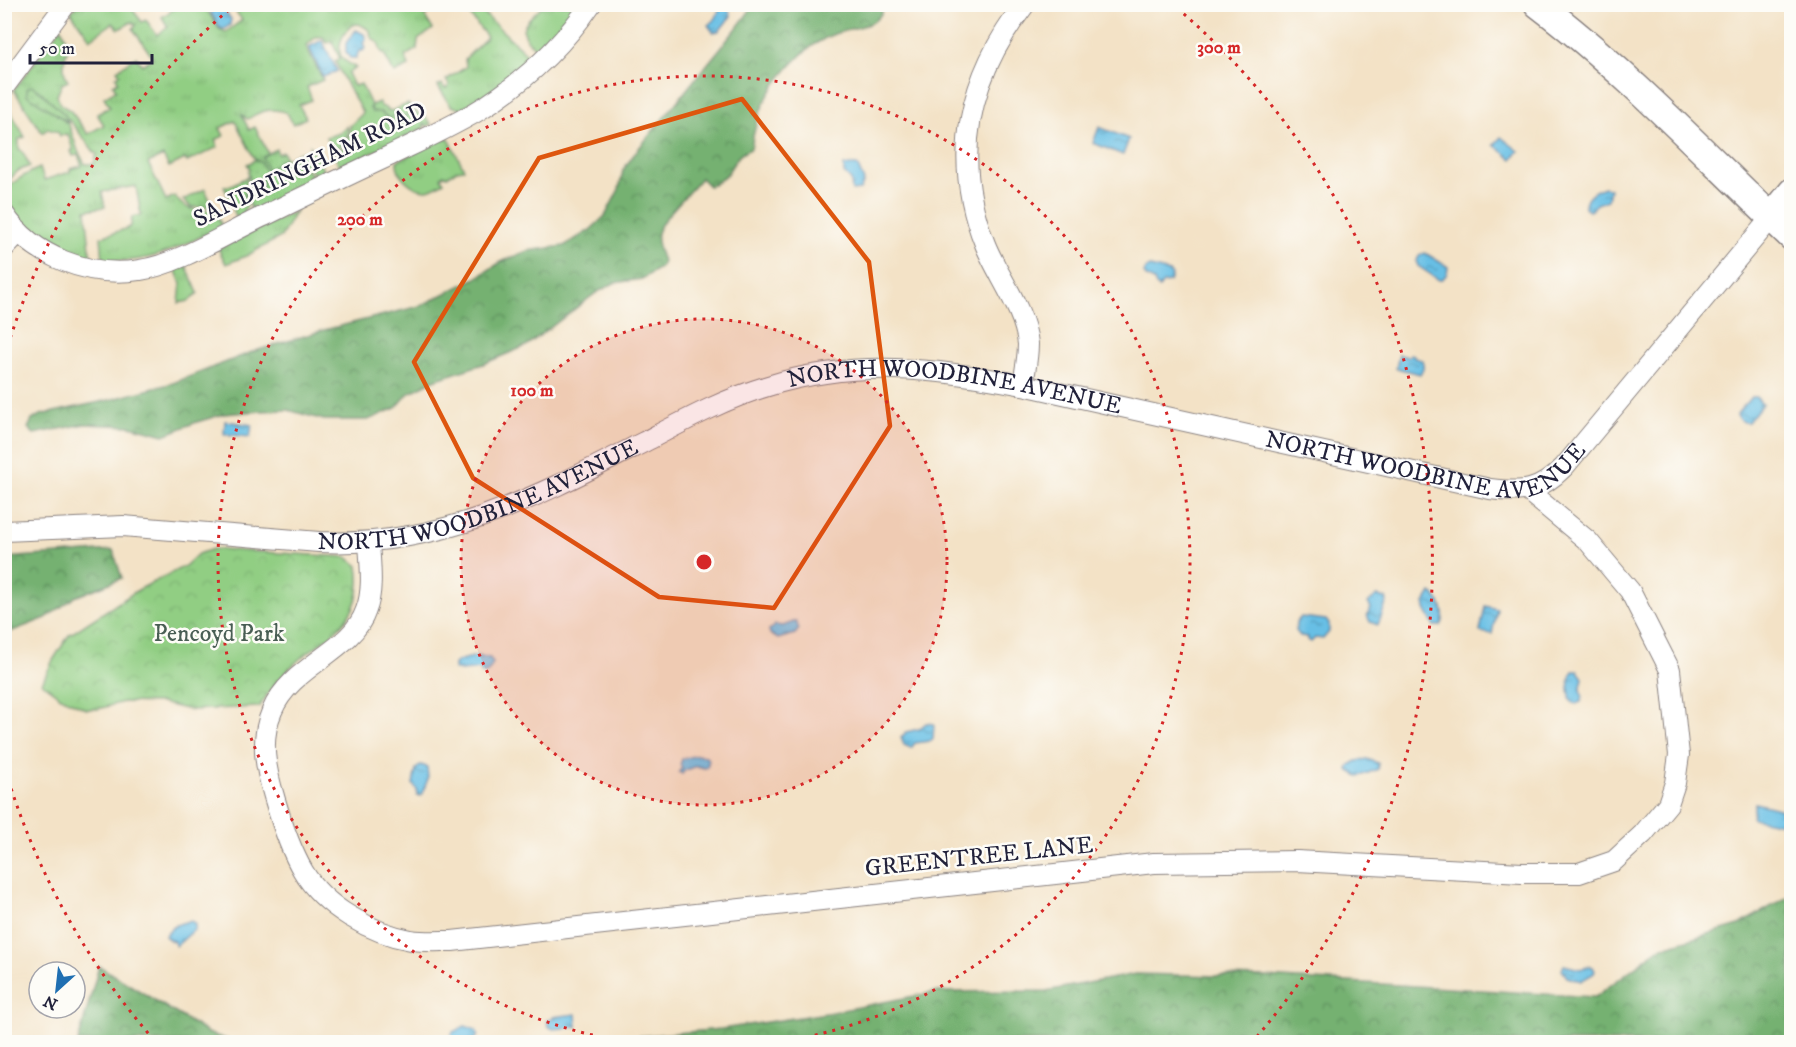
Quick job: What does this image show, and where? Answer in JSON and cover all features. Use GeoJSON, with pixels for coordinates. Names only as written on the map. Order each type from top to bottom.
{"type":"FeatureCollection","features":[{"type":"Feature","properties":{"kind":"main road"},"geometry":{"type":"LineString","coordinates":[[1538,4],[1613,66],[1791,237]]}},
{"type":"Feature","properties":{"kind":"main road","name":"NORTH WOODBINE AVENUE"},"geometry":{"type":"LineString","coordinates":[[1771,218],[1791,192]]}},
{"type":"Feature","properties":{"kind":"street"},"geometry":{"type":"LineString","coordinates":[[4,87],[66,4]]}},
{"type":"Feature","properties":{"kind":"street","name":"SANDRINGHAM ROAD"},"geometry":{"type":"LineString","coordinates":[[4,214],[19,232],[56,257],[84,268],[127,271],[162,264],[475,113],[541,62],[591,4]]}},
{"type":"Feature","properties":{"kind":"street"},"geometry":{"type":"LineString","coordinates":[[1023,385],[1027,359],[1026,332],[978,226],[969,189],[967,150],[972,111],[984,71],[1002,36],[1025,4]]}},
{"type":"Feature","properties":{"kind":"street","name":"NORTH WOODBINE AVENUE"},"geometry":{"type":"LineString","coordinates":[[4,531],[123,526],[319,542],[394,540],[436,531],[491,514],[546,492],[724,401],[818,374],[871,368],[921,369],[970,375],[1490,489],[1528,491],[1544,485],[1564,467],[1771,218]]}},
{"type":"Feature","properties":{"kind":"street"},"geometry":{"type":"LineString","coordinates":[[4,248],[19,232]]}},
{"type":"Feature","properties":{"kind":"street","name":"GREENTREE LANE"},"geometry":{"type":"LineString","coordinates":[[369,542],[371,580],[366,610],[351,634],[299,674],[280,696],[266,728],[264,751],[266,769],[280,820],[292,850],[303,872],[315,888],[331,903],[366,924],[389,934],[411,940],[452,941],[1154,863],[1294,861],[1579,873],[1614,861],[1643,834],[1668,804],[1675,783],[1679,754],[1670,670],[1630,591],[1588,541],[1528,491]]}},
{"type":"Feature","properties":{"kind":"highlighted area"},"geometry":{"type":"Polygon","coordinates":[[[742,99],[869,262],[890,426],[774,608],[659,597],[473,478],[414,362],[539,158],[742,99]]]}},
{"type":"Feature","properties":{"kind":"green space"},"geometry":{"type":"Polygon","coordinates":[[[77,5],[132,5],[132,9],[142,22],[146,20],[157,35],[168,27],[162,17],[180,5],[204,5],[219,29],[226,32],[242,20],[231,5],[441,5],[424,16],[433,29],[418,40],[417,49],[405,56],[409,66],[394,73],[380,50],[379,44],[371,37],[370,31],[362,25],[357,24],[349,28],[340,46],[342,58],[356,68],[348,73],[354,86],[361,84],[371,105],[370,109],[381,112],[386,117],[394,115],[403,117],[414,111],[425,116],[431,124],[428,126],[424,124],[424,128],[347,165],[345,162],[340,166],[334,155],[346,143],[350,126],[363,113],[335,61],[340,59],[332,41],[327,43],[323,37],[316,37],[306,46],[323,80],[307,87],[312,100],[299,105],[306,118],[293,124],[287,113],[277,110],[258,113],[248,119],[242,115],[249,130],[255,127],[268,153],[263,157],[268,169],[285,157],[308,171],[316,180],[252,212],[247,196],[250,184],[255,186],[263,182],[265,176],[235,121],[220,128],[224,136],[215,140],[218,147],[187,162],[185,159],[169,167],[163,156],[148,163],[166,200],[175,196],[178,201],[192,209],[214,210],[222,226],[179,247],[151,257],[120,261],[103,260],[101,237],[128,228],[131,226],[132,217],[141,215],[136,186],[102,192],[105,207],[86,210],[91,259],[80,256],[38,235],[14,214],[7,202],[4,190],[30,172],[40,168],[44,180],[82,166],[78,155],[73,156],[68,134],[60,136],[58,132],[48,129],[42,133],[14,90],[61,27],[69,46],[64,63],[64,72],[68,81],[62,84],[57,95],[61,105],[70,110],[88,134],[104,125],[97,114],[110,107],[104,97],[116,90],[113,85],[118,82],[116,77],[120,74],[117,70],[136,57],[142,65],[153,58],[133,29],[136,25],[132,22],[119,29],[113,23],[90,39],[71,12],[77,5]],[[42,93],[65,122],[68,122],[85,164],[94,164],[97,154],[71,122],[42,93]]]}},
{"type":"Feature","properties":{"kind":"green space"},"geometry":{"type":"Polygon","coordinates":[[[462,5],[478,5],[476,6],[531,58],[507,80],[461,109],[451,106],[438,86],[442,84],[444,88],[448,88],[446,80],[466,67],[465,59],[487,37],[462,5]]]}},
{"type":"Feature","properties":{"kind":"green space"},"geometry":{"type":"Polygon","coordinates":[[[543,5],[577,5],[561,28],[539,51],[527,40],[523,29],[528,20],[543,5]]]}},
{"type":"Feature","properties":{"kind":"green space"},"geometry":{"type":"Polygon","coordinates":[[[754,5],[884,5],[882,12],[873,22],[824,39],[804,52],[781,76],[761,110],[751,149],[739,156],[726,175],[718,181],[709,186],[701,178],[664,220],[657,233],[658,247],[663,261],[661,267],[642,279],[614,283],[596,293],[526,346],[483,364],[434,380],[409,393],[396,408],[368,420],[324,420],[288,410],[224,414],[164,435],[130,426],[85,424],[34,434],[28,428],[32,420],[40,415],[173,383],[252,352],[324,330],[420,306],[476,278],[501,262],[527,251],[564,246],[590,230],[605,216],[619,189],[623,170],[635,153],[754,5]]]}},
{"type":"Feature","properties":{"kind":"green space"},"geometry":{"type":"Polygon","coordinates":[[[32,86],[65,115],[68,122],[27,95],[27,88],[32,86]]]}},
{"type":"Feature","properties":{"kind":"green space"},"geometry":{"type":"Polygon","coordinates":[[[379,102],[381,106],[391,111],[408,104],[414,111],[403,117],[394,115],[390,119],[381,112],[372,112],[371,105],[379,102]]]}},
{"type":"Feature","properties":{"kind":"green space"},"geometry":{"type":"Polygon","coordinates":[[[8,107],[25,137],[19,139],[19,149],[30,166],[18,171],[5,184],[4,112],[8,107]]]}},
{"type":"Feature","properties":{"kind":"green space"},"geometry":{"type":"Polygon","coordinates":[[[347,126],[344,141],[332,152],[326,137],[340,133],[347,126]]]}},
{"type":"Feature","properties":{"kind":"green space"},"geometry":{"type":"Polygon","coordinates":[[[448,137],[464,169],[457,170],[448,176],[443,175],[441,178],[444,182],[428,190],[410,185],[399,171],[397,161],[448,137]]]}},
{"type":"Feature","properties":{"kind":"green space"},"geometry":{"type":"Polygon","coordinates":[[[310,146],[326,175],[318,179],[310,169],[289,158],[294,154],[309,151],[310,146]]]}},
{"type":"Feature","properties":{"kind":"green space"},"geometry":{"type":"Polygon","coordinates":[[[276,149],[278,154],[283,152],[285,157],[268,170],[262,157],[276,149]]]}},
{"type":"Feature","properties":{"kind":"green space"},"geometry":{"type":"Polygon","coordinates":[[[255,160],[261,162],[267,174],[262,186],[250,184],[248,171],[250,170],[247,164],[255,160]]]}},
{"type":"Feature","properties":{"kind":"green space"},"geometry":{"type":"Polygon","coordinates":[[[247,177],[245,197],[247,207],[244,209],[245,215],[237,219],[224,186],[229,186],[247,177]]]}},
{"type":"Feature","properties":{"kind":"green space"},"geometry":{"type":"Polygon","coordinates":[[[205,189],[213,207],[191,207],[183,200],[205,189]]]}},
{"type":"Feature","properties":{"kind":"green space"},"geometry":{"type":"Polygon","coordinates":[[[296,211],[281,237],[226,264],[218,248],[296,211]]]}},
{"type":"Feature","properties":{"kind":"green space"},"geometry":{"type":"Polygon","coordinates":[[[185,263],[198,293],[189,301],[179,303],[181,284],[175,268],[185,263]]]}},
{"type":"Feature","properties":{"kind":"green space","name":"Pencoyd Park"},"geometry":{"type":"Polygon","coordinates":[[[213,549],[347,557],[358,566],[357,597],[345,621],[289,669],[259,707],[190,710],[161,703],[123,702],[98,709],[86,709],[61,697],[42,683],[69,635],[138,590],[185,566],[198,554],[213,549]]]}},
{"type":"Feature","properties":{"kind":"green space"},"geometry":{"type":"Polygon","coordinates":[[[113,550],[122,578],[75,597],[46,618],[5,634],[5,558],[113,550]]]}},
{"type":"Feature","properties":{"kind":"green space"},"geometry":{"type":"Polygon","coordinates":[[[1791,895],[1791,1042],[578,1042],[721,1029],[827,1013],[935,992],[1046,991],[1135,974],[1265,977],[1595,997],[1660,948],[1739,925],[1791,895]]]}},
{"type":"Feature","properties":{"kind":"green space"},"geometry":{"type":"Polygon","coordinates":[[[99,966],[208,1033],[234,1042],[78,1042],[84,1020],[87,1020],[87,1009],[99,966]]]}},
{"type":"Feature","properties":{"kind":"water"},"geometry":{"type":"Polygon","coordinates":[[[217,5],[231,19],[230,25],[224,29],[220,28],[211,13],[213,7],[217,5]]]}},
{"type":"Feature","properties":{"kind":"water"},"geometry":{"type":"Polygon","coordinates":[[[723,7],[729,10],[731,16],[719,31],[713,32],[708,25],[723,7]]]}},
{"type":"Feature","properties":{"kind":"water"},"geometry":{"type":"Polygon","coordinates":[[[356,30],[364,34],[365,48],[359,51],[356,58],[350,58],[346,53],[346,43],[356,30]]]}},
{"type":"Feature","properties":{"kind":"water"},"geometry":{"type":"Polygon","coordinates":[[[322,40],[337,71],[323,77],[309,47],[322,40]]]}},
{"type":"Feature","properties":{"kind":"water"},"geometry":{"type":"Polygon","coordinates":[[[1099,127],[1129,139],[1123,155],[1093,143],[1099,127]]]}},
{"type":"Feature","properties":{"kind":"water"},"geometry":{"type":"Polygon","coordinates":[[[1501,137],[1519,151],[1512,159],[1494,145],[1501,137]]]}},
{"type":"Feature","properties":{"kind":"water"},"geometry":{"type":"Polygon","coordinates":[[[857,165],[864,181],[860,190],[852,191],[851,180],[844,173],[844,166],[857,165]]]}},
{"type":"Feature","properties":{"kind":"water"},"geometry":{"type":"Polygon","coordinates":[[[1605,187],[1610,189],[1608,200],[1596,204],[1589,211],[1585,208],[1588,197],[1605,187]]]}},
{"type":"Feature","properties":{"kind":"water"},"geometry":{"type":"Polygon","coordinates":[[[1425,253],[1448,267],[1447,274],[1443,278],[1439,280],[1418,266],[1416,261],[1420,255],[1425,253]]]}},
{"type":"Feature","properties":{"kind":"water"},"geometry":{"type":"Polygon","coordinates":[[[1150,267],[1169,272],[1172,275],[1170,282],[1163,283],[1159,288],[1156,286],[1154,281],[1146,277],[1144,273],[1150,267]]]}},
{"type":"Feature","properties":{"kind":"water"},"geometry":{"type":"Polygon","coordinates":[[[1410,354],[1422,360],[1423,367],[1420,374],[1396,368],[1399,355],[1409,357],[1410,354]]]}},
{"type":"Feature","properties":{"kind":"water"},"geometry":{"type":"Polygon","coordinates":[[[1751,397],[1756,397],[1762,404],[1748,422],[1743,422],[1737,414],[1751,397]]]}},
{"type":"Feature","properties":{"kind":"water"},"geometry":{"type":"Polygon","coordinates":[[[225,421],[252,425],[250,437],[224,434],[225,421]]]}},
{"type":"Feature","properties":{"kind":"water"},"geometry":{"type":"Polygon","coordinates":[[[1431,593],[1438,599],[1442,608],[1441,626],[1434,626],[1425,609],[1425,603],[1431,593]]]}},
{"type":"Feature","properties":{"kind":"water"},"geometry":{"type":"Polygon","coordinates":[[[1377,596],[1386,598],[1387,601],[1378,625],[1370,622],[1367,615],[1371,608],[1368,603],[1377,596]]]}},
{"type":"Feature","properties":{"kind":"water"},"geometry":{"type":"Polygon","coordinates":[[[1485,606],[1497,609],[1492,634],[1480,632],[1485,606]]]}},
{"type":"Feature","properties":{"kind":"water"},"geometry":{"type":"Polygon","coordinates":[[[1301,617],[1326,620],[1329,624],[1329,632],[1323,639],[1315,638],[1311,642],[1308,637],[1300,636],[1296,631],[1296,623],[1301,617]]]}},
{"type":"Feature","properties":{"kind":"water"},"geometry":{"type":"Polygon","coordinates":[[[796,621],[799,629],[795,634],[778,639],[770,634],[769,630],[775,625],[783,626],[796,621]]]}},
{"type":"Feature","properties":{"kind":"water"},"geometry":{"type":"Polygon","coordinates":[[[476,656],[490,658],[493,663],[486,674],[481,673],[481,669],[461,671],[454,669],[454,664],[458,661],[476,656]]]}},
{"type":"Feature","properties":{"kind":"water"},"geometry":{"type":"Polygon","coordinates":[[[1573,671],[1578,671],[1583,678],[1580,691],[1583,697],[1581,702],[1576,704],[1571,701],[1569,689],[1573,671]]]}},
{"type":"Feature","properties":{"kind":"water"},"geometry":{"type":"Polygon","coordinates":[[[926,723],[934,724],[933,739],[915,743],[911,748],[904,745],[901,738],[906,732],[919,729],[926,723]]]}},
{"type":"Feature","properties":{"kind":"water"},"geometry":{"type":"Polygon","coordinates":[[[697,755],[709,760],[707,767],[697,766],[685,770],[682,774],[679,772],[682,768],[680,765],[682,759],[697,755]]]}},
{"type":"Feature","properties":{"kind":"water"},"geometry":{"type":"Polygon","coordinates":[[[1367,759],[1378,763],[1378,769],[1358,776],[1348,770],[1350,765],[1367,759]]]}},
{"type":"Feature","properties":{"kind":"water"},"geometry":{"type":"Polygon","coordinates":[[[421,765],[427,767],[428,779],[421,796],[417,795],[413,784],[416,769],[421,765]]]}},
{"type":"Feature","properties":{"kind":"water"},"geometry":{"type":"Polygon","coordinates":[[[1755,803],[1787,811],[1787,820],[1783,824],[1752,818],[1755,803]]]}},
{"type":"Feature","properties":{"kind":"water"},"geometry":{"type":"Polygon","coordinates":[[[190,921],[195,923],[195,929],[176,946],[173,940],[165,936],[176,926],[190,921]]]}},
{"type":"Feature","properties":{"kind":"water"},"geometry":{"type":"Polygon","coordinates":[[[1564,965],[1580,969],[1589,966],[1595,971],[1581,981],[1567,977],[1562,970],[1564,965]]]}},
{"type":"Feature","properties":{"kind":"water"},"geometry":{"type":"Polygon","coordinates":[[[576,1014],[577,1027],[553,1029],[548,1026],[547,1020],[553,1017],[576,1014]]]}},
{"type":"Feature","properties":{"kind":"water"},"geometry":{"type":"Polygon","coordinates":[[[465,1026],[476,1030],[478,1035],[475,1040],[453,1041],[451,1036],[453,1032],[465,1026]]]}}]}
